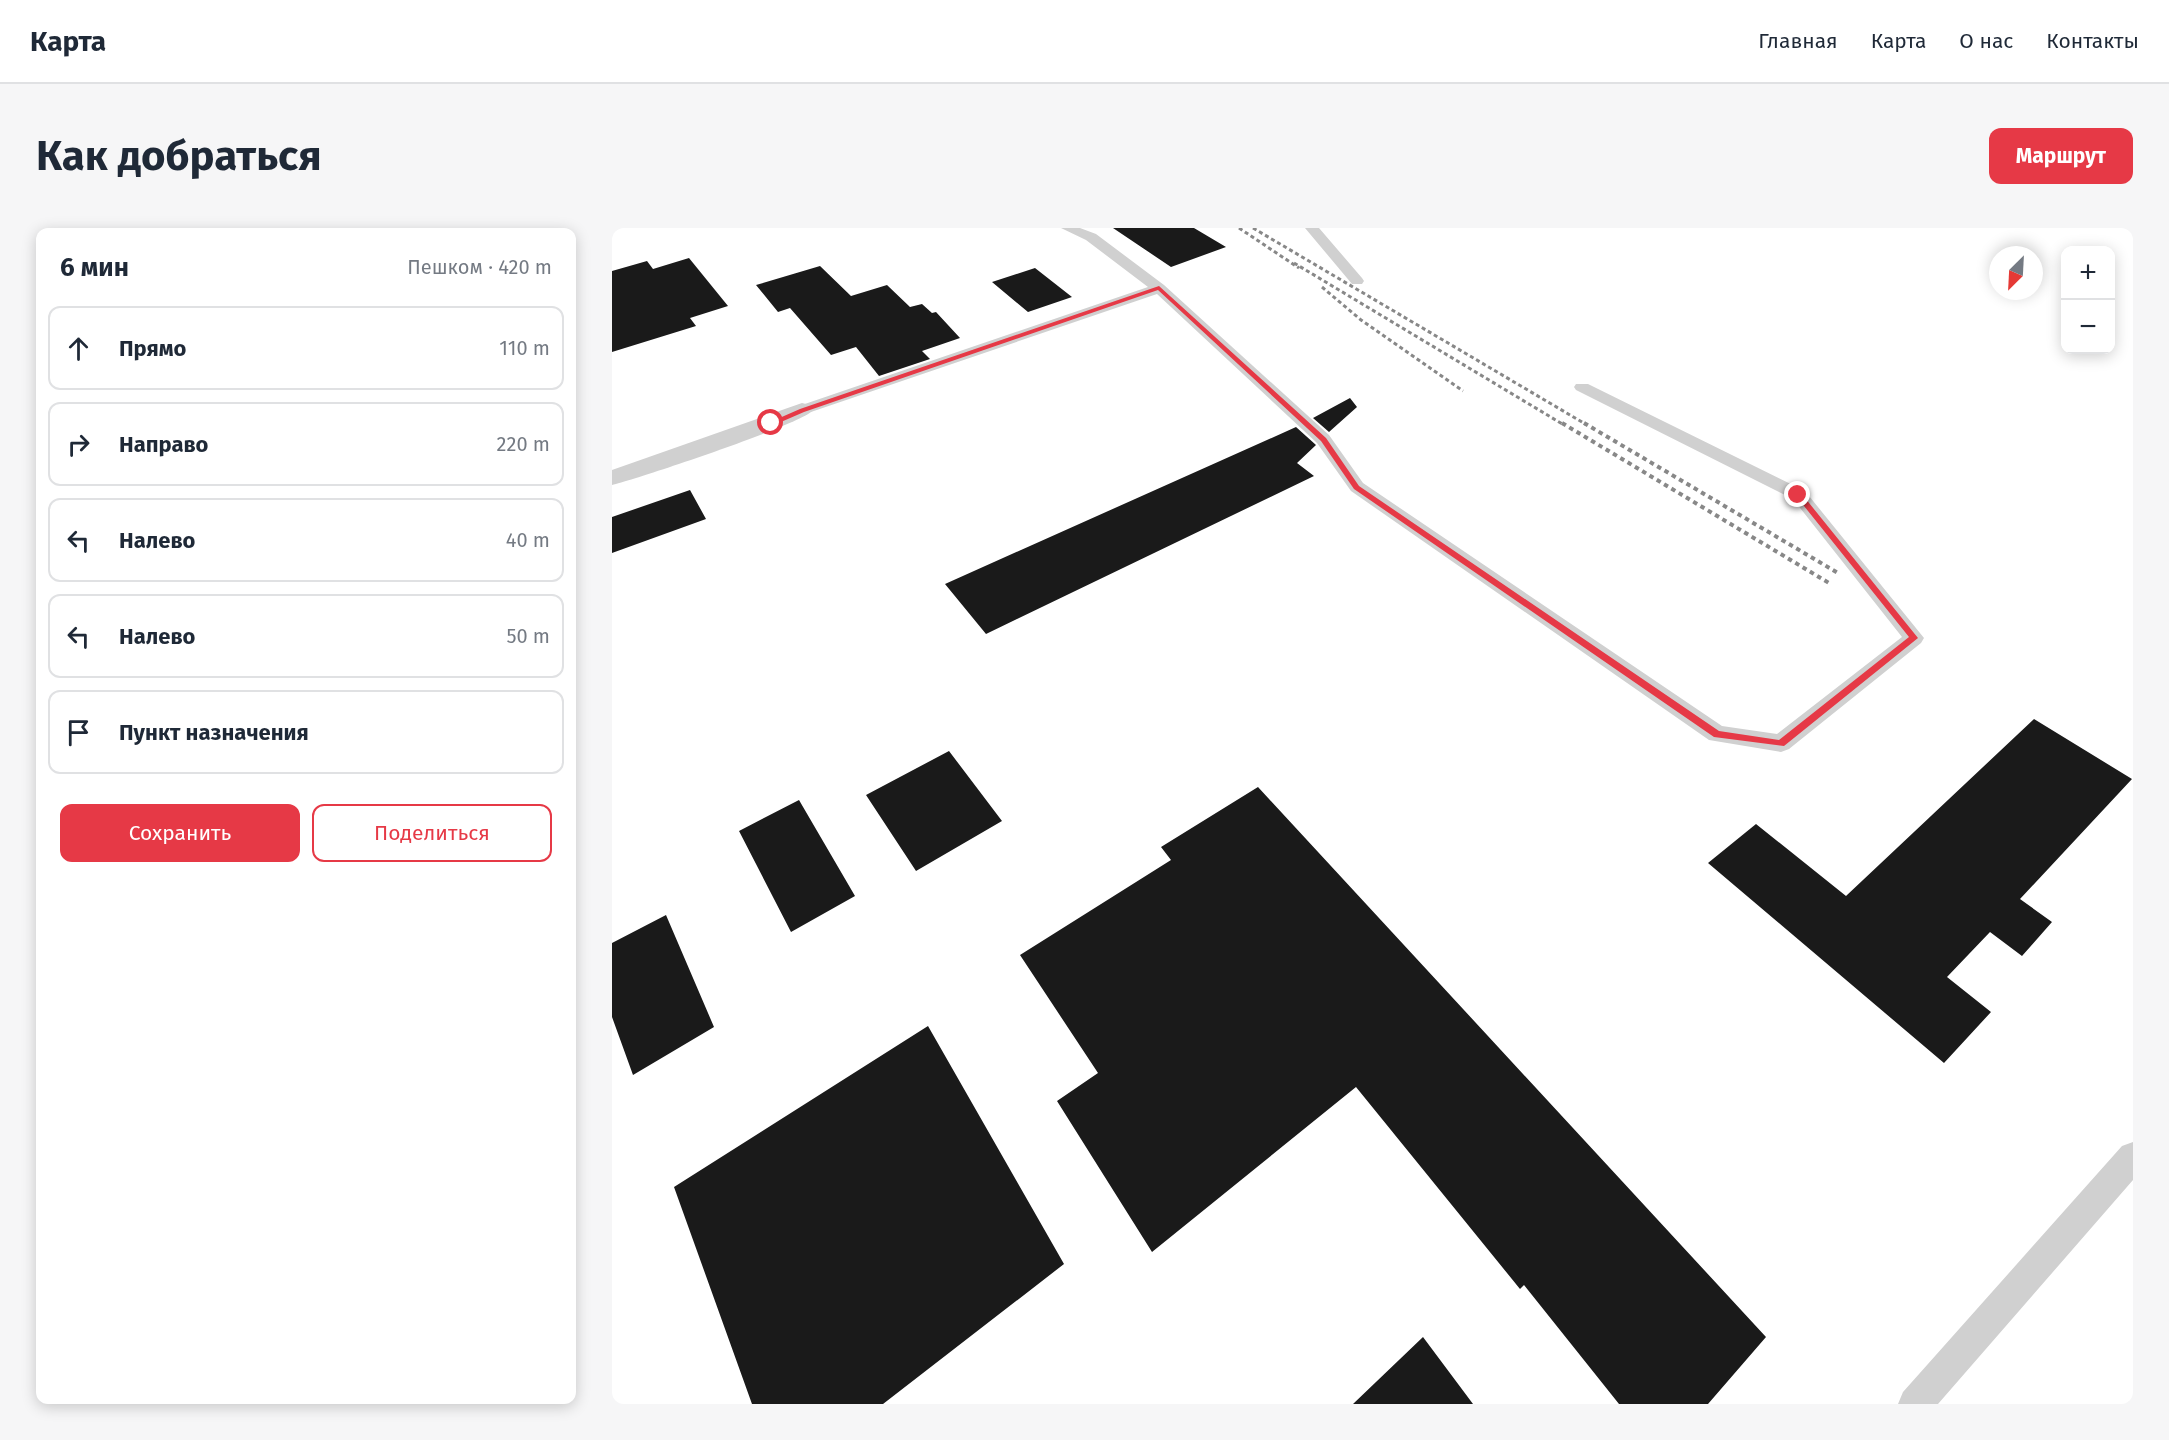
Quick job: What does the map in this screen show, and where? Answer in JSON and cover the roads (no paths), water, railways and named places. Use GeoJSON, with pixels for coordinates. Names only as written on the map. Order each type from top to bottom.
{"type":"FeatureCollection","features":[{"type":"Feature","properties":{"kind":"street"},"geometry":{"type":"LineString","coordinates":[[612,478],[802,410]]}},
{"type":"Feature","properties":{"kind":"lane"},"geometry":{"type":"LineString","coordinates":[[1068,228],[1091,237],[1159,288],[1323,439],[1357,487],[1717,734],[1781,743],[1914,638],[1798,495],[1582,387]]}},
{"type":"Feature","properties":{"kind":"lane"},"geometry":{"type":"LineString","coordinates":[[1312,228],[1357,281]]}},
{"type":"Feature","properties":{"kind":"lane"},"geometry":{"type":"LineString","coordinates":[[802,410],[1159,288]]}},
{"type":"Feature","properties":{"kind":"lane"},"geometry":{"type":"LineString","coordinates":[[1915,1404],[2133,1156]]}},
{"type":"Feature","properties":{"kind":"railway"},"geometry":{"type":"LineString","coordinates":[[1239,228],[1299,268]]}},
{"type":"Feature","properties":{"kind":"railway"},"geometry":{"type":"LineString","coordinates":[[1253,228],[1587,425]]}},
{"type":"Feature","properties":{"kind":"railway"},"geometry":{"type":"LineString","coordinates":[[1294,263],[1564,425]]}},
{"type":"Feature","properties":{"kind":"railway"},"geometry":{"type":"LineString","coordinates":[[1322,287],[1361,320],[1463,391]]}},
{"type":"Feature","properties":{"kind":"railway"},"geometry":{"type":"LineString","coordinates":[[1562,423],[1829,583]]}},
{"type":"Feature","properties":{"kind":"railway"},"geometry":{"type":"LineString","coordinates":[[1584,423],[1838,573]]}}]}
